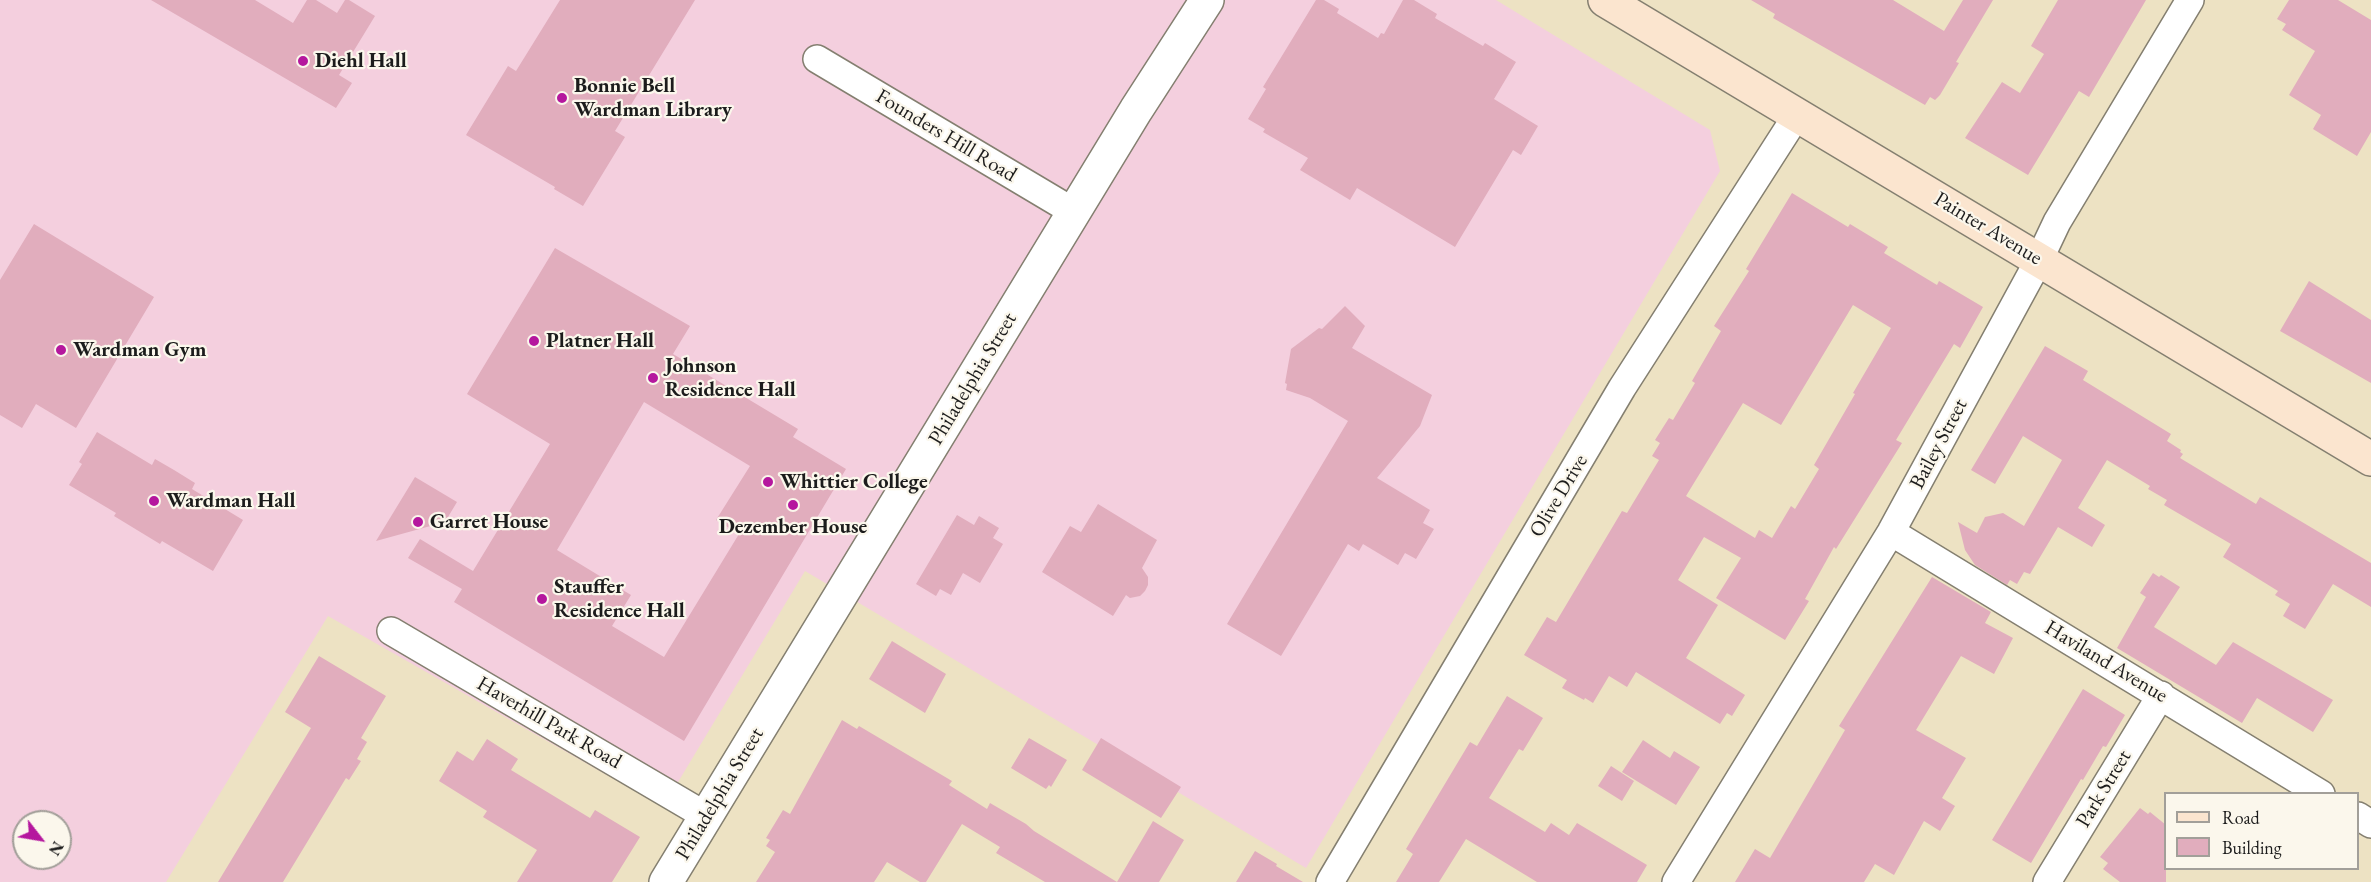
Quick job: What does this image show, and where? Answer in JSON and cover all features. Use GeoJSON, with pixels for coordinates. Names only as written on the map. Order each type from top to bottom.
{"type":"FeatureCollection","features":[{"type":"Feature","properties":{"kind":"main road","name":"Painter Avenue"},"geometry":{"type":"LineString","coordinates":[[1605,0],[2371,459]]}},
{"type":"Feature","properties":{"kind":"street","name":"Philadelphia Street"},"geometry":{"type":"LineString","coordinates":[[666,882],[1136,110],[1207,0]]}},
{"type":"Feature","properties":{"kind":"street","name":"Bailey Street"},"geometry":{"type":"LineString","coordinates":[[1676,882],[1891,532],[2039,260],[2057,222],[2190,0]]}},
{"type":"Feature","properties":{"kind":"street","name":"Founders Hill Road"},"geometry":{"type":"LineString","coordinates":[[817,59],[1074,212]]}},
{"type":"Feature","properties":{"kind":"street","name":"Olive Drive"},"geometry":{"type":"LineString","coordinates":[[1330,882],[1622,388],[1797,115]]}},
{"type":"Feature","properties":{"kind":"street","name":"Haviland Avenue"},"geometry":{"type":"LineString","coordinates":[[1891,532],[2318,792]]}},
{"type":"Feature","properties":{"kind":"street","name":"Haverhill Park Road"},"geometry":{"type":"LineString","coordinates":[[391,631],[706,816]]}},
{"type":"Feature","properties":{"kind":"street","name":"Park Street"},"geometry":{"type":"LineString","coordinates":[[2047,882],[2161,695]]}},
{"type":"Feature","properties":{"kind":"shaded area","name":"Whittier College"},"geometry":{"type":"Polygon","coordinates":[[[0,0],[1496,0],[1710,130],[1720,171],[1306,868],[805,571],[663,807],[328,616],[166,882],[0,882],[0,0]]]}},
{"type":"Feature","properties":{"kind":"building","name":"Diehl Hall"},"geometry":{"type":"Polygon","coordinates":[[[151,0],[255,0],[293,23],[307,0],[316,0],[337,13],[345,0],[349,0],[375,16],[339,75],[352,83],[336,108],[151,0]]]}},
{"type":"Feature","properties":{"kind":"building","name":"Bonnie Bell Wardman Library"},"geometry":{"type":"Polygon","coordinates":[[[560,0],[695,0],[615,131],[625,137],[583,206],[466,135],[508,66],[516,71],[560,0]]]}},
{"type":"Feature","properties":{"kind":"building"},"geometry":{"type":"Polygon","coordinates":[[[1316,0],[1324,0],[1339,9],[1337,13],[1378,38],[1381,33],[1384,34],[1403,0],[1414,0],[1437,14],[1435,18],[1483,46],[1485,43],[1516,62],[1494,99],[1538,126],[1521,155],[1513,150],[1455,247],[1357,188],[1350,200],[1300,170],[1308,158],[1263,132],[1265,129],[1248,119],[1266,89],[1263,87],[1316,0]]]}},
{"type":"Feature","properties":{"kind":"building"},"geometry":{"type":"Polygon","coordinates":[[[1751,0],[1893,0],[1944,31],[1963,0],[1993,0],[1956,62],[1959,63],[1940,95],[1935,100],[1930,97],[1925,105],[1773,18],[1775,14],[1751,0]]]}},
{"type":"Feature","properties":{"kind":"building"},"geometry":{"type":"Polygon","coordinates":[[[2058,0],[2146,0],[2089,97],[2079,91],[2028,175],[1965,138],[2002,82],[2020,93],[2044,54],[2031,46],[2058,0]]]}},
{"type":"Feature","properties":{"kind":"building"},"geometry":{"type":"Polygon","coordinates":[[[2289,0],[2338,0],[2371,20],[2371,132],[2357,156],[2313,129],[2321,115],[2289,95],[2315,51],[2282,30],[2286,24],[2277,19],[2289,0]]]}},
{"type":"Feature","properties":{"kind":"building"},"geometry":{"type":"Polygon","coordinates":[[[1792,193],[1848,227],[1850,224],[1888,247],[1884,253],[1937,285],[1939,281],[1983,307],[1960,348],[1954,344],[1896,440],[1902,443],[1836,549],[1834,547],[1805,599],[1809,601],[1785,640],[1716,598],[1741,558],[1704,537],[1678,580],[1718,605],[1686,658],[1745,695],[1732,716],[1727,713],[1720,724],[1636,672],[1627,687],[1609,676],[1593,703],[1585,698],[1584,700],[1562,688],[1567,680],[1524,655],[1547,617],[1556,622],[1622,511],[1627,513],[1659,460],[1652,456],[1660,443],[1655,440],[1669,418],[1673,420],[1695,383],[1692,381],[1721,331],[1714,326],[1749,271],[1746,269],[1792,193]],[[1853,305],[1781,425],[1743,403],[1686,496],[1755,538],[1759,530],[1772,538],[1791,506],[1795,509],[1819,469],[1814,465],[1891,328],[1853,305]]]}},
{"type":"Feature","properties":{"kind":"building","name":"Wardman Gym"},"geometry":{"type":"Polygon","coordinates":[[[34,224],[154,297],[76,428],[36,404],[22,428],[0,415],[0,280],[34,224]]]}},
{"type":"Feature","properties":{"kind":"building"},"geometry":{"type":"Polygon","coordinates":[[[555,248],[690,326],[673,354],[798,429],[793,437],[846,469],[684,741],[454,602],[462,589],[408,558],[420,539],[473,571],[550,444],[467,394],[555,248]],[[644,402],[557,550],[631,595],[612,626],[664,657],[739,534],[716,520],[750,466],[644,402]]]}},
{"type":"Feature","properties":{"kind":"building"},"geometry":{"type":"Polygon","coordinates":[[[2309,281],[2371,320],[2371,383],[2280,331],[2309,281]]]}},
{"type":"Feature","properties":{"kind":"building"},"geometry":{"type":"Polygon","coordinates":[[[1345,306],[1365,326],[1352,348],[1432,395],[1420,426],[1377,478],[1430,510],[1423,523],[1434,529],[1416,559],[1405,553],[1398,565],[1363,544],[1359,551],[1348,544],[1281,656],[1227,624],[1348,421],[1310,398],[1286,390],[1287,384],[1285,383],[1291,349],[1319,328],[1322,329],[1345,306]]]}},
{"type":"Feature","properties":{"kind":"building"},"geometry":{"type":"Polygon","coordinates":[[[2045,346],[2088,371],[2083,380],[2171,434],[2167,441],[2181,450],[2183,454],[2180,458],[2256,504],[2260,497],[2371,563],[2371,607],[2333,584],[2305,629],[2283,616],[2290,604],[2275,595],[2278,591],[2223,557],[2231,544],[2164,505],[2167,500],[2148,489],[2150,486],[2107,460],[2078,508],[2105,525],[2092,547],[2058,527],[2030,574],[2024,572],[2017,584],[2010,580],[2007,585],[1975,565],[1965,550],[1958,522],[1977,533],[1985,517],[2003,513],[2024,526],[2062,460],[2023,436],[1995,484],[1971,470],[2045,346]]]}},
{"type":"Feature","properties":{"kind":"building","name":"Wardman Hall"},"geometry":{"type":"Polygon","coordinates":[[[97,432],[152,465],[155,459],[174,470],[195,483],[192,489],[243,520],[213,571],[162,541],[160,544],[114,516],[116,513],[69,485],[82,464],[79,462],[97,432]]]}},
{"type":"Feature","properties":{"kind":"building","name":"Garret House"},"geometry":{"type":"Polygon","coordinates":[[[415,477],[457,502],[445,522],[376,541],[415,477]]]}},
{"type":"Feature","properties":{"kind":"building"},"geometry":{"type":"Polygon","coordinates":[[[1098,504],[1157,540],[1142,568],[1148,577],[1145,591],[1140,596],[1130,598],[1126,595],[1113,616],[1042,572],[1070,526],[1081,532],[1098,504]]]}},
{"type":"Feature","properties":{"kind":"building"},"geometry":{"type":"Polygon","coordinates":[[[957,515],[974,525],[979,516],[999,528],[993,538],[1003,544],[980,583],[963,573],[951,595],[940,589],[936,596],[916,584],[957,515]]]}},
{"type":"Feature","properties":{"kind":"building"},"geometry":{"type":"Polygon","coordinates":[[[2153,573],[2159,577],[2161,575],[2180,587],[2154,627],[2216,665],[2233,642],[2333,700],[2313,732],[2257,698],[2242,723],[2117,648],[2146,597],[2140,593],[2153,573]]]}},
{"type":"Feature","properties":{"kind":"building"},"geometry":{"type":"Polygon","coordinates":[[[1932,577],[1991,612],[1985,623],[2013,638],[1994,674],[1961,656],[1916,730],[1966,758],[1942,798],[1955,806],[1940,831],[1924,821],[1894,875],[1875,864],[1864,882],[1735,882],[1755,849],[1770,858],[1845,730],[1839,726],[1932,577]]]}},
{"type":"Feature","properties":{"kind":"building"},"geometry":{"type":"Polygon","coordinates":[[[892,641],[946,674],[925,713],[869,679],[892,641]]]}},
{"type":"Feature","properties":{"kind":"building"},"geometry":{"type":"Polygon","coordinates":[[[319,656],[386,696],[361,738],[367,742],[357,759],[361,761],[349,780],[346,778],[283,882],[218,882],[311,728],[285,712],[319,656]]]}},
{"type":"Feature","properties":{"kind":"building"},"geometry":{"type":"Polygon","coordinates":[[[2083,689],[2125,715],[2106,747],[2103,746],[2083,780],[2081,779],[2031,863],[1992,840],[2083,689]]]}},
{"type":"Feature","properties":{"kind":"building"},"geometry":{"type":"Polygon","coordinates":[[[1507,696],[1543,718],[1523,751],[1519,749],[1489,798],[1545,832],[1551,823],[1569,835],[1577,823],[1647,865],[1637,882],[1537,882],[1466,839],[1439,882],[1396,882],[1413,854],[1406,849],[1470,742],[1477,746],[1507,696]]]}},
{"type":"Feature","properties":{"kind":"building"},"geometry":{"type":"Polygon","coordinates":[[[842,720],[857,729],[859,726],[952,781],[949,785],[987,809],[990,803],[1026,824],[1117,882],[1045,882],[996,853],[1000,847],[962,824],[926,882],[920,882],[887,862],[874,882],[756,882],[775,852],[766,846],[770,840],[766,838],[783,810],[790,814],[842,720]]]}},
{"type":"Feature","properties":{"kind":"building"},"geometry":{"type":"Polygon","coordinates":[[[1029,738],[1067,760],[1051,787],[1049,785],[1046,789],[1011,768],[1029,738]]]}},
{"type":"Feature","properties":{"kind":"building"},"geometry":{"type":"Polygon","coordinates":[[[1101,738],[1181,787],[1161,818],[1082,770],[1101,738]]]}},
{"type":"Feature","properties":{"kind":"building"},"geometry":{"type":"Polygon","coordinates":[[[487,739],[518,759],[511,770],[590,818],[595,810],[640,837],[612,882],[517,882],[537,850],[483,817],[487,811],[439,781],[457,751],[473,761],[487,739]]]}},
{"type":"Feature","properties":{"kind":"building"},"geometry":{"type":"Polygon","coordinates":[[[1643,740],[1670,758],[1674,751],[1700,767],[1676,805],[1622,772],[1643,740]]]}},
{"type":"Feature","properties":{"kind":"building"},"geometry":{"type":"Polygon","coordinates":[[[1611,766],[1634,781],[1622,801],[1598,786],[1611,766]]]}},
{"type":"Feature","properties":{"kind":"building"},"geometry":{"type":"Polygon","coordinates":[[[2140,808],[2148,814],[2150,812],[2164,823],[2166,882],[2120,882],[2103,869],[2108,863],[2100,857],[2140,808]]]}},
{"type":"Feature","properties":{"kind":"building"},"geometry":{"type":"Polygon","coordinates":[[[1153,821],[1184,840],[1159,882],[1117,882],[1153,821]]]}},
{"type":"Feature","properties":{"kind":"building"},"geometry":{"type":"Polygon","coordinates":[[[1255,851],[1277,864],[1276,866],[1303,882],[1236,882],[1255,851]]]}},
{"type":"Feature","properties":{"kind":"place","name":"Diehl Hall"},"geometry":{"type":"Point","coordinates":[303,61]}},
{"type":"Feature","properties":{"kind":"place","name":"Bonnie Bell Wardman Library"},"geometry":{"type":"Point","coordinates":[562,98]}},
{"type":"Feature","properties":{"kind":"place","name":"Platner Hall"},"geometry":{"type":"Point","coordinates":[534,341]}},
{"type":"Feature","properties":{"kind":"place","name":"Wardman Gym"},"geometry":{"type":"Point","coordinates":[61,350]}},
{"type":"Feature","properties":{"kind":"place","name":"Johnson Residence Hall"},"geometry":{"type":"Point","coordinates":[653,378]}},
{"type":"Feature","properties":{"kind":"place","name":"Whittier College"},"geometry":{"type":"Point","coordinates":[768,482]}},
{"type":"Feature","properties":{"kind":"place","name":"Wardman Hall"},"geometry":{"type":"Point","coordinates":[154,501]}},
{"type":"Feature","properties":{"kind":"place","name":"Dezember House"},"geometry":{"type":"Point","coordinates":[793,505]}},
{"type":"Feature","properties":{"kind":"place","name":"Garret House"},"geometry":{"type":"Point","coordinates":[418,522]}},
{"type":"Feature","properties":{"kind":"place","name":"Stauffer Residence Hall"},"geometry":{"type":"Point","coordinates":[542,599]}}]}
